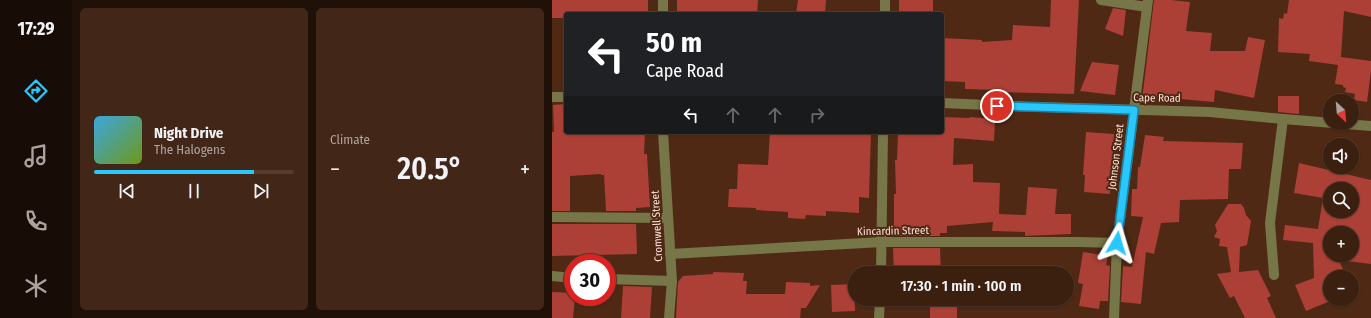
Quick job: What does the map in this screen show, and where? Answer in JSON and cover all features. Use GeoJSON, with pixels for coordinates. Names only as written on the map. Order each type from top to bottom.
{"type":"FeatureCollection","features":[{"type":"Feature","properties":{"kind":"street"},"geometry":{"type":"LineString","coordinates":[[663,0],[663,12]]}},
{"type":"Feature","properties":{"kind":"street"},"geometry":{"type":"LineString","coordinates":[[885,0],[885,12]]}},
{"type":"Feature","properties":{"kind":"street"},"geometry":{"type":"LineString","coordinates":[[1101,0],[1147,4]]}},
{"type":"Feature","properties":{"kind":"street","name":"Johnson Street"},"geometry":{"type":"LineString","coordinates":[[1114,318],[1117,243],[1147,4]]}},
{"type":"Feature","properties":{"kind":"street"},"geometry":{"type":"LineString","coordinates":[[552,97],[564,97]]}},
{"type":"Feature","properties":{"kind":"street","name":"Cape Road"},"geometry":{"type":"LineString","coordinates":[[944,103],[1210,112],[1371,126]]}},
{"type":"Feature","properties":{"kind":"street"},"geometry":{"type":"LineString","coordinates":[[1274,275],[1270,223],[1283,119]]}},
{"type":"Feature","properties":{"kind":"street","name":"Cromwell Street"},"geometry":{"type":"LineString","coordinates":[[663,134],[672,281],[669,318]]}},
{"type":"Feature","properties":{"kind":"street"},"geometry":{"type":"LineString","coordinates":[[881,266],[883,134]]}},
{"type":"Feature","properties":{"kind":"street"},"geometry":{"type":"LineString","coordinates":[[552,217],[668,218]]}},
{"type":"Feature","properties":{"kind":"street","name":"Kincardin Street"},"geometry":{"type":"LineString","coordinates":[[670,254],[882,242],[1117,243]]}},
{"type":"Feature","properties":{"kind":"street"},"geometry":{"type":"LineString","coordinates":[[552,276],[564,277]]}},
{"type":"Feature","properties":{"kind":"street"},"geometry":{"type":"LineString","coordinates":[[616,279],[672,281]]}},
{"type":"Feature","properties":{"kind":"street"},"geometry":{"type":"LineString","coordinates":[[879,318],[880,306]]}},
{"type":"Feature","properties":{"kind":"building"},"geometry":{"type":"Polygon","coordinates":[[[552,0],[648,0],[648,12],[564,12],[564,18],[552,18],[552,0]]]}},
{"type":"Feature","properties":{"kind":"building"},"geometry":{"type":"Polygon","coordinates":[[[677,0],[758,0],[757,12],[677,12],[677,0]]]}},
{"type":"Feature","properties":{"kind":"building"},"geometry":{"type":"Polygon","coordinates":[[[798,0],[826,0],[825,12],[796,12],[798,0]]]}},
{"type":"Feature","properties":{"kind":"building"},"geometry":{"type":"Polygon","coordinates":[[[899,0],[933,0],[933,12],[899,12],[899,0]]]}},
{"type":"Feature","properties":{"kind":"building"},"geometry":{"type":"Polygon","coordinates":[[[1051,0],[1079,0],[1074,94],[1000,92],[1000,90],[965,89],[965,82],[944,81],[944,38],[982,40],[982,42],[1012,40],[1013,25],[1050,27],[1051,0]]]}},
{"type":"Feature","properties":{"kind":"building"},"geometry":{"type":"Polygon","coordinates":[[[1154,0],[1190,2],[1186,31],[1212,33],[1210,51],[1245,51],[1248,37],[1265,40],[1254,98],[1215,90],[1214,102],[1180,99],[1180,102],[1142,100],[1154,0]]]}},
{"type":"Feature","properties":{"kind":"building"},"geometry":{"type":"Polygon","coordinates":[[[1289,0],[1371,0],[1371,17],[1344,11],[1341,57],[1371,61],[1367,102],[1359,101],[1359,94],[1345,92],[1346,88],[1343,87],[1343,85],[1335,84],[1338,65],[1309,61],[1310,54],[1278,52],[1279,18],[1283,19],[1284,13],[1287,14],[1289,0]]]}},
{"type":"Feature","properties":{"kind":"building"},"geometry":{"type":"Polygon","coordinates":[[[1113,8],[1126,10],[1123,36],[1105,29],[1113,8]]]}},
{"type":"Feature","properties":{"kind":"building"},"geometry":{"type":"Polygon","coordinates":[[[1092,62],[1119,65],[1115,95],[1080,91],[1092,62]]]}},
{"type":"Feature","properties":{"kind":"building"},"geometry":{"type":"Polygon","coordinates":[[[1278,96],[1299,96],[1299,114],[1278,112],[1278,96]]]}},
{"type":"Feature","properties":{"kind":"building"},"geometry":{"type":"Polygon","coordinates":[[[564,104],[564,134],[645,134],[644,154],[647,154],[650,207],[636,208],[636,211],[606,211],[604,175],[601,174],[570,176],[570,211],[552,211],[552,132],[554,132],[553,105],[564,104]]]}},
{"type":"Feature","properties":{"kind":"building"},"geometry":{"type":"Polygon","coordinates":[[[944,117],[995,119],[994,141],[954,138],[953,165],[973,164],[973,182],[1000,183],[999,214],[1026,215],[1028,187],[1057,189],[1055,214],[1071,214],[1071,234],[1025,236],[1025,232],[992,231],[993,222],[947,226],[947,233],[940,233],[940,236],[893,236],[892,225],[894,225],[894,194],[896,194],[895,160],[897,160],[898,134],[944,134],[944,117]]]}},
{"type":"Feature","properties":{"kind":"building"},"geometry":{"type":"Polygon","coordinates":[[[1086,132],[1114,134],[1110,194],[1084,192],[1085,175],[1083,175],[1086,132]]]}},
{"type":"Feature","properties":{"kind":"building"},"geometry":{"type":"Polygon","coordinates":[[[770,134],[871,134],[869,198],[859,197],[859,213],[826,211],[826,216],[806,215],[805,219],[788,218],[788,212],[756,210],[756,208],[728,207],[729,189],[737,189],[738,164],[768,165],[770,134]]]}},
{"type":"Feature","properties":{"kind":"building"},"geometry":{"type":"Polygon","coordinates":[[[1145,135],[1164,137],[1163,141],[1243,143],[1241,169],[1229,169],[1228,199],[1180,200],[1179,222],[1161,223],[1154,254],[1146,252],[1141,304],[1121,302],[1123,266],[1132,267],[1143,217],[1131,216],[1132,189],[1137,189],[1138,167],[1140,167],[1145,135]]]}},
{"type":"Feature","properties":{"kind":"building"},"geometry":{"type":"Polygon","coordinates":[[[1299,163],[1323,169],[1323,174],[1346,174],[1371,180],[1371,264],[1355,262],[1359,262],[1359,226],[1323,226],[1323,262],[1340,262],[1343,270],[1323,270],[1323,304],[1306,311],[1295,285],[1314,278],[1313,243],[1283,240],[1285,225],[1318,229],[1323,198],[1294,193],[1299,163]]]}},
{"type":"Feature","properties":{"kind":"building"},"geometry":{"type":"Polygon","coordinates":[[[1228,204],[1241,204],[1246,215],[1251,221],[1247,245],[1240,247],[1239,272],[1258,270],[1271,296],[1267,298],[1276,318],[1245,318],[1234,296],[1230,298],[1217,274],[1231,272],[1227,247],[1219,246],[1220,239],[1214,237],[1217,231],[1215,225],[1228,204]]]}},
{"type":"Feature","properties":{"kind":"building"},"geometry":{"type":"Polygon","coordinates":[[[552,224],[636,224],[637,254],[564,254],[564,256],[552,256],[552,224]]]}},
{"type":"Feature","properties":{"kind":"building"},"geometry":{"type":"Polygon","coordinates":[[[893,248],[940,248],[941,266],[894,266],[893,248]]]}},
{"type":"Feature","properties":{"kind":"building"},"geometry":{"type":"Polygon","coordinates":[[[1083,252],[1108,256],[1106,265],[1110,266],[1108,301],[1100,301],[1099,309],[1079,306],[1083,284],[1078,283],[1083,252]]]}},
{"type":"Feature","properties":{"kind":"building"},"geometry":{"type":"Polygon","coordinates":[[[713,272],[744,273],[743,281],[747,281],[746,294],[785,294],[786,282],[810,283],[810,286],[820,285],[806,308],[801,308],[800,318],[676,318],[678,282],[683,276],[713,274],[713,272]]]}},
{"type":"Feature","properties":{"kind":"building"},"geometry":{"type":"Polygon","coordinates":[[[848,284],[848,306],[855,306],[855,311],[832,312],[831,285],[848,284]]]}},
{"type":"Feature","properties":{"kind":"building"},"geometry":{"type":"Polygon","coordinates":[[[623,286],[652,287],[650,318],[621,318],[623,286]]]}},
{"type":"Feature","properties":{"kind":"building"},"geometry":{"type":"Polygon","coordinates":[[[552,292],[564,293],[564,306],[574,306],[573,318],[552,318],[552,292]]]}},
{"type":"Feature","properties":{"kind":"building"},"geometry":{"type":"Polygon","coordinates":[[[930,306],[957,306],[957,318],[930,318],[930,306]]]}},
{"type":"Feature","properties":{"kind":"route"},"geometry":{"type":"LineString","coordinates":[[997,106],[1134,110],[1117,243]]}}]}
